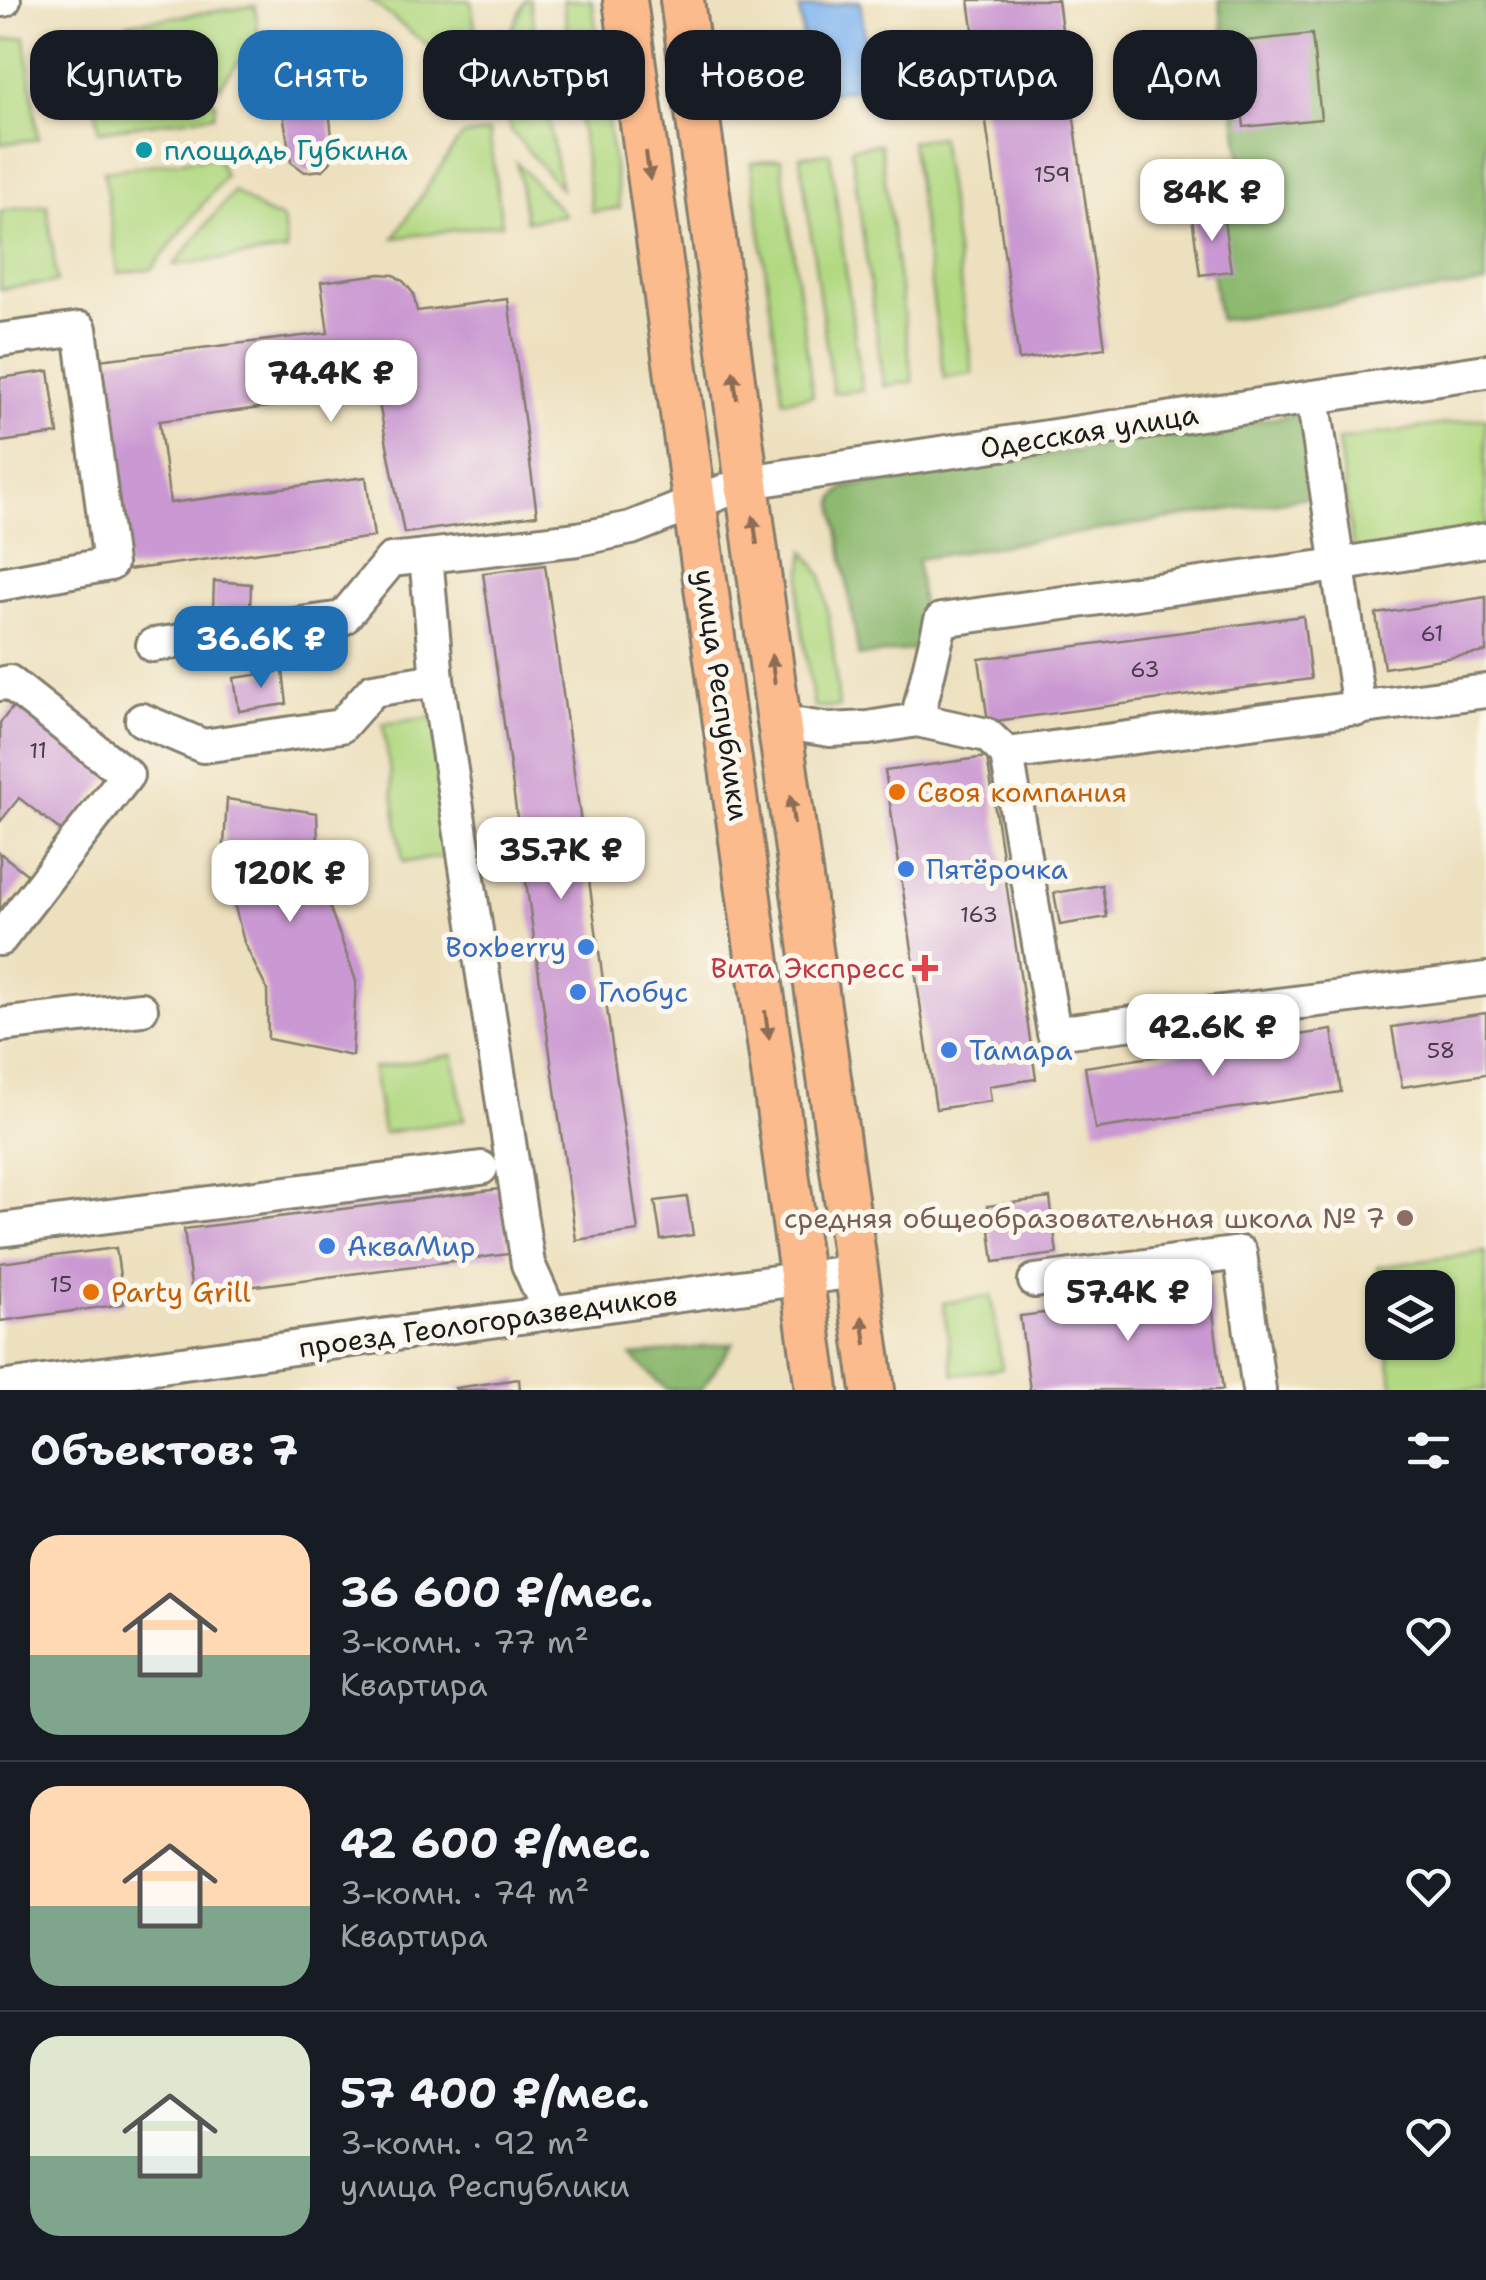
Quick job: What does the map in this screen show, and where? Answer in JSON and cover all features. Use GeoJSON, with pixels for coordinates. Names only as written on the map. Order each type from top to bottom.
{"type":"FeatureCollection","features":[{"type":"Feature","properties":{"kind":"main road","name":"улица Республики"},"geometry":{"type":"LineString","coordinates":[[625,0],[817,1390]]}},
{"type":"Feature","properties":{"kind":"main road","name":"улица Республики"},"geometry":{"type":"LineString","coordinates":[[682,0],[873,1390]]}},
{"type":"Feature","properties":{"kind":"street"},"geometry":{"type":"LineString","coordinates":[[0,340],[80,329],[110,564],[0,584]]}},
{"type":"Feature","properties":{"kind":"street","name":"Одесская улица"},"geometry":{"type":"LineString","coordinates":[[153,645],[343,618],[391,560],[578,540],[631,528],[748,482],[1486,371]]}},
{"type":"Feature","properties":{"kind":"street"},"geometry":{"type":"LineString","coordinates":[[1313,397],[1359,709]]}},
{"type":"Feature","properties":{"kind":"street"},"geometry":{"type":"LineString","coordinates":[[917,720],[941,620],[1337,565],[1486,540]]}},
{"type":"Feature","properties":{"kind":"street"},"geometry":{"type":"LineString","coordinates":[[426,556],[438,680],[528,1264],[550,1313]]}},
{"type":"Feature","properties":{"kind":"street"},"geometry":{"type":"LineString","coordinates":[[142,720],[202,746],[341,726],[373,690],[438,680]]}},
{"type":"Feature","properties":{"kind":"street"},"geometry":{"type":"LineString","coordinates":[[0,684],[9,682],[127,776],[0,939]]}},
{"type":"Feature","properties":{"kind":"street"},"geometry":{"type":"LineString","coordinates":[[1007,754],[1486,691]]}},
{"type":"Feature","properties":{"kind":"street"},"geometry":{"type":"LineString","coordinates":[[779,722],[830,730],[917,720],[987,736],[1007,754],[1054,1034],[1486,979]]}},
{"type":"Feature","properties":{"kind":"street"},"geometry":{"type":"LineString","coordinates":[[0,1026],[140,1009]]}},
{"type":"Feature","properties":{"kind":"street"},"geometry":{"type":"LineString","coordinates":[[0,1230],[481,1168]]}},
{"type":"Feature","properties":{"kind":"street"},"geometry":{"type":"LineString","coordinates":[[1035,1281],[1240,1252],[1259,1390]]}},
{"type":"Feature","properties":{"kind":"street","name":"проезд Геологоразведчиков"},"geometry":{"type":"LineString","coordinates":[[0,1388],[856,1271]]}},
{"type":"Feature","properties":{"kind":"green space"},"geometry":{"type":"Polygon","coordinates":[[[370,0],[471,0],[475,30],[423,30],[423,42],[370,0]]]}},
{"type":"Feature","properties":{"kind":"green space"},"geometry":{"type":"Polygon","coordinates":[[[525,0],[530,0],[535,30],[512,30],[525,0]]]}},
{"type":"Feature","properties":{"kind":"green space"},"geometry":{"type":"Polygon","coordinates":[[[563,0],[592,0],[596,30],[567,30],[563,0]]]}},
{"type":"Feature","properties":{"kind":"green space"},"geometry":{"type":"Polygon","coordinates":[[[1219,0],[1486,0],[1486,284],[1219,320],[1203,207],[1247,201],[1236,120],[1257,120],[1257,30],[1223,30],[1219,0]]]}},
{"type":"Feature","properties":{"kind":"green space"},"geometry":{"type":"Polygon","coordinates":[[[255,6],[258,30],[238,30],[238,63],[220,87],[218,30],[138,30],[128,23],[255,6]]]}},
{"type":"Feature","properties":{"kind":"green space"},"geometry":{"type":"Polygon","coordinates":[[[25,37],[30,120],[36,120],[38,139],[0,144],[0,40],[25,37]]]}},
{"type":"Feature","properties":{"kind":"green space"},"geometry":{"type":"Polygon","coordinates":[[[97,120],[178,120],[99,131],[97,120]]]}},
{"type":"Feature","properties":{"kind":"green space"},"geometry":{"type":"Polygon","coordinates":[[[508,120],[548,120],[561,189],[511,131],[508,120]]]}},
{"type":"Feature","properties":{"kind":"green space"},"geometry":{"type":"Polygon","coordinates":[[[580,120],[607,120],[620,208],[592,212],[580,120]]]}},
{"type":"Feature","properties":{"kind":"green space"},"geometry":{"type":"Polygon","coordinates":[[[489,132],[502,224],[394,238],[461,136],[489,132]]]}},
{"type":"Feature","properties":{"kind":"green space"},"geometry":{"type":"Polygon","coordinates":[[[940,137],[973,374],[944,378],[911,141],[940,137]]]}},
{"type":"Feature","properties":{"kind":"green space"},"geometry":{"type":"Polygon","coordinates":[[[880,144],[913,382],[884,386],[851,148],[880,144]]]}},
{"type":"Feature","properties":{"kind":"green space"},"geometry":{"type":"Polygon","coordinates":[[[830,153],[862,390],[833,393],[800,156],[830,153]]]}},
{"type":"Feature","properties":{"kind":"green space"},"geometry":{"type":"Polygon","coordinates":[[[217,156],[225,176],[152,269],[118,273],[104,171],[217,156]]]}},
{"type":"Feature","properties":{"kind":"green space"},"geometry":{"type":"Polygon","coordinates":[[[781,159],[813,396],[783,400],[751,163],[781,159]]]}},
{"type":"Feature","properties":{"kind":"green space"},"geometry":{"type":"Polygon","coordinates":[[[517,163],[565,215],[526,221],[517,163]]]}},
{"type":"Feature","properties":{"kind":"green space"},"geometry":{"type":"Polygon","coordinates":[[[234,191],[265,213],[283,219],[287,251],[174,265],[234,191]]]}},
{"type":"Feature","properties":{"kind":"green space"},"geometry":{"type":"Polygon","coordinates":[[[47,205],[57,282],[0,289],[0,211],[47,205]]]}},
{"type":"Feature","properties":{"kind":"green space"},"geometry":{"type":"Polygon","coordinates":[[[1306,413],[1315,496],[917,559],[926,648],[859,656],[834,504],[844,488],[1306,413]]]}},
{"type":"Feature","properties":{"kind":"green space"},"geometry":{"type":"Polygon","coordinates":[[[1486,418],[1486,538],[1354,556],[1338,440],[1486,418]]]}},
{"type":"Feature","properties":{"kind":"green space"},"geometry":{"type":"Polygon","coordinates":[[[805,551],[822,576],[839,707],[814,707],[798,602],[805,551]]]}},
{"type":"Feature","properties":{"kind":"green space"},"geometry":{"type":"Polygon","coordinates":[[[433,717],[453,856],[403,862],[383,724],[433,717]]]}},
{"type":"Feature","properties":{"kind":"green space"},"geometry":{"type":"Polygon","coordinates":[[[453,1055],[464,1120],[383,1133],[373,1068],[453,1055]]]}},
{"type":"Feature","properties":{"kind":"green space"},"geometry":{"type":"Polygon","coordinates":[[[1486,1252],[1486,1390],[1393,1390],[1389,1360],[1455,1360],[1455,1270],[1377,1267],[1486,1252]]]}},
{"type":"Feature","properties":{"kind":"green space"},"geometry":{"type":"Polygon","coordinates":[[[991,1296],[1002,1368],[954,1375],[943,1303],[991,1296]]]}},
{"type":"Feature","properties":{"kind":"green space"},"geometry":{"type":"Polygon","coordinates":[[[733,1343],[701,1390],[667,1390],[631,1356],[733,1343]]]}},
{"type":"Feature","properties":{"kind":"water"},"geometry":{"type":"Polygon","coordinates":[[[860,1],[864,30],[861,30],[861,88],[841,91],[841,30],[802,30],[799,9],[860,1]]]}},
{"type":"Feature","properties":{"kind":"building"},"geometry":{"type":"Polygon","coordinates":[[[969,0],[1058,0],[1062,30],[973,30],[969,0]]]}},
{"type":"Feature","properties":{"kind":"building"},"geometry":{"type":"Polygon","coordinates":[[[1312,34],[1321,119],[1244,127],[1243,120],[1257,120],[1257,40],[1312,34]]]}},
{"type":"Feature","properties":{"kind":"building"},"geometry":{"type":"Polygon","coordinates":[[[284,120],[330,120],[334,154],[330,163],[323,170],[305,172],[291,162],[284,120]]]}},
{"type":"Feature","properties":{"kind":"building"},"geometry":{"type":"Polygon","coordinates":[[[986,120],[1074,120],[1105,348],[1019,360],[986,120]]]}},
{"type":"Feature","properties":{"kind":"building"},"geometry":{"type":"Polygon","coordinates":[[[1223,213],[1231,271],[1200,275],[1192,217],[1223,213]]]}},
{"type":"Feature","properties":{"kind":"building"},"geometry":{"type":"Polygon","coordinates":[[[394,275],[404,282],[413,293],[417,311],[508,299],[537,515],[404,533],[377,393],[159,421],[170,503],[366,477],[374,537],[127,570],[98,360],[328,333],[321,282],[394,275]]]}},
{"type":"Feature","properties":{"kind":"building"},"geometry":{"type":"Polygon","coordinates":[[[49,371],[58,434],[0,442],[0,378],[49,371]]]}},
{"type":"Feature","properties":{"kind":"building"},"geometry":{"type":"Polygon","coordinates":[[[545,565],[638,1231],[576,1240],[483,573],[545,565]]]}},
{"type":"Feature","properties":{"kind":"building"},"geometry":{"type":"Polygon","coordinates":[[[214,581],[251,584],[250,611],[213,609],[214,581]]]}},
{"type":"Feature","properties":{"kind":"building"},"geometry":{"type":"Polygon","coordinates":[[[1486,597],[1486,652],[1384,668],[1376,614],[1486,597]]]}},
{"type":"Feature","properties":{"kind":"building"},"geometry":{"type":"Polygon","coordinates":[[[1303,616],[1311,679],[988,722],[979,659],[1303,616]]]}},
{"type":"Feature","properties":{"kind":"building"},"geometry":{"type":"Polygon","coordinates":[[[283,671],[287,704],[239,711],[234,678],[283,671]]]}},
{"type":"Feature","properties":{"kind":"building"},"geometry":{"type":"Polygon","coordinates":[[[16,703],[109,777],[64,833],[19,798],[0,822],[0,723],[16,703]]]}},
{"type":"Feature","properties":{"kind":"building"},"geometry":{"type":"Polygon","coordinates":[[[987,757],[1036,1079],[989,1086],[991,1101],[936,1109],[885,771],[987,757]]]}},
{"type":"Feature","properties":{"kind":"building"},"geometry":{"type":"Polygon","coordinates":[[[227,799],[317,813],[319,877],[356,981],[352,1056],[268,1039],[267,990],[244,942],[223,860],[227,799]]]}},
{"type":"Feature","properties":{"kind":"building"},"geometry":{"type":"Polygon","coordinates":[[[0,853],[28,875],[0,910],[0,853]]]}},
{"type":"Feature","properties":{"kind":"building"},"geometry":{"type":"Polygon","coordinates":[[[1102,885],[1107,917],[1060,925],[1054,893],[1102,885]]]}},
{"type":"Feature","properties":{"kind":"building"},"geometry":{"type":"Polygon","coordinates":[[[1486,1013],[1486,1074],[1402,1087],[1392,1027],[1486,1013]]]}},
{"type":"Feature","properties":{"kind":"building"},"geometry":{"type":"Polygon","coordinates":[[[1332,1030],[1341,1092],[1095,1129],[1085,1067],[1332,1030]]]}},
{"type":"Feature","properties":{"kind":"building"},"geometry":{"type":"Polygon","coordinates":[[[500,1189],[509,1254],[192,1294],[184,1229],[500,1189]]]}},
{"type":"Feature","properties":{"kind":"building"},"geometry":{"type":"Polygon","coordinates":[[[687,1197],[693,1235],[661,1240],[655,1201],[687,1197]]]}},
{"type":"Feature","properties":{"kind":"building"},"geometry":{"type":"Polygon","coordinates":[[[1050,1198],[1057,1254],[994,1262],[987,1206],[1050,1198]]]}},
{"type":"Feature","properties":{"kind":"building"},"geometry":{"type":"Polygon","coordinates":[[[116,1248],[124,1304],[0,1321],[0,1263],[116,1248]]]}},
{"type":"Feature","properties":{"kind":"building"},"geometry":{"type":"Polygon","coordinates":[[[1209,1281],[1223,1390],[1030,1390],[1020,1316],[1117,1304],[1116,1293],[1209,1281]]]}},
{"type":"Feature","properties":{"kind":"building"},"geometry":{"type":"Polygon","coordinates":[[[519,1379],[520,1390],[455,1388],[519,1379]]]}},
{"type":"Feature","properties":{"kind":"place","name":"площадь Губкина"},"geometry":{"type":"Point","coordinates":[144,150]}},
{"type":"Feature","properties":{"kind":"place","name":"Своя компания"},"geometry":{"type":"Point","coordinates":[897,792]}},
{"type":"Feature","properties":{"kind":"place","name":"Пятёрочка"},"geometry":{"type":"Point","coordinates":[906,869]}},
{"type":"Feature","properties":{"kind":"place","name":"Boxberry"},"geometry":{"type":"Point","coordinates":[586,947]}},
{"type":"Feature","properties":{"kind":"place","name":"Вита Экспресс"},"geometry":{"type":"Point","coordinates":[925,968]}},
{"type":"Feature","properties":{"kind":"place","name":"Глобус"},"geometry":{"type":"Point","coordinates":[578,992]}},
{"type":"Feature","properties":{"kind":"place","name":"Тамара"},"geometry":{"type":"Point","coordinates":[949,1050]}},
{"type":"Feature","properties":{"kind":"place","name":"средняя общеобразовательная школа № 7"},"geometry":{"type":"Point","coordinates":[1405,1218]}},
{"type":"Feature","properties":{"kind":"place","name":"АкваМир"},"geometry":{"type":"Point","coordinates":[327,1246]}},
{"type":"Feature","properties":{"kind":"place","name":"Party Grill"},"geometry":{"type":"Point","coordinates":[91,1292]}}]}
